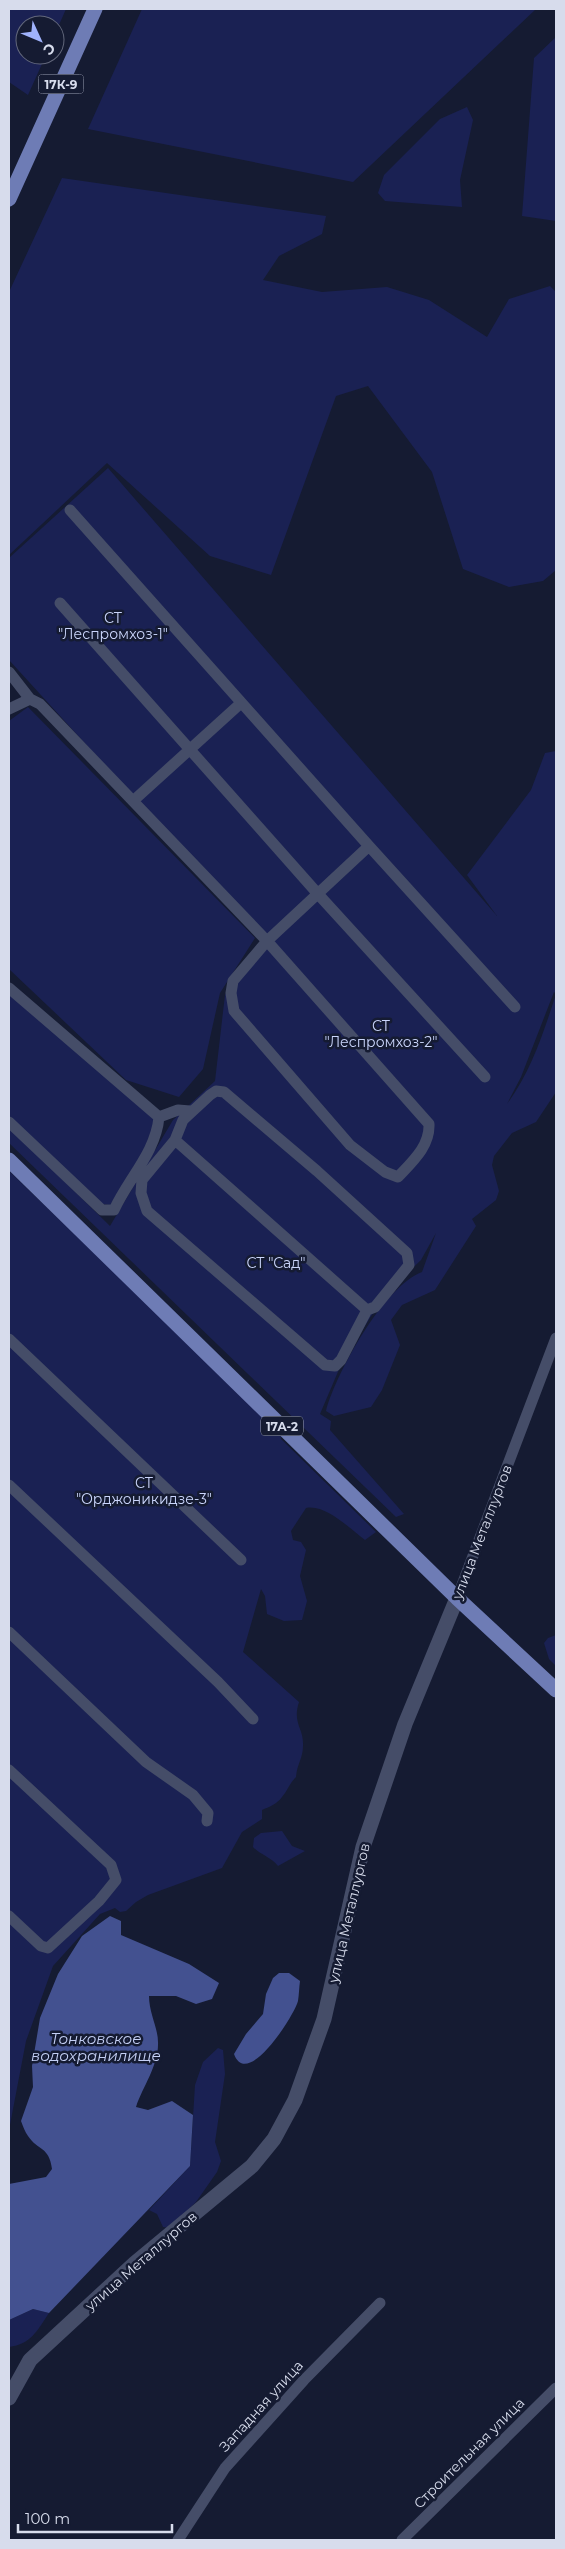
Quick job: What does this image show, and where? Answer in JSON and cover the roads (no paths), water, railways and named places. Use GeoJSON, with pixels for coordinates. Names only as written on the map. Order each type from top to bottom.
{"type":"FeatureCollection","features":[{"type":"Feature","properties":{"kind":"main road","name":"17К-9"},"geometry":{"type":"LineString","coordinates":[[9,199],[95,9]]}},
{"type":"Feature","properties":{"kind":"main road","name":"17А-2"},"geometry":{"type":"LineString","coordinates":[[9,1160],[457,1598],[556,1690]]}},
{"type":"Feature","properties":{"kind":"street"},"geometry":{"type":"LineString","coordinates":[[70,510],[515,1007]]}},
{"type":"Feature","properties":{"kind":"street"},"geometry":{"type":"LineString","coordinates":[[60,603],[318,894],[485,1077]]}},
{"type":"Feature","properties":{"kind":"street"},"geometry":{"type":"LineString","coordinates":[[9,672],[30,699],[40,704],[267,941],[429,1124],[429,1138],[398,1176],[386,1172],[350,1145],[234,1011],[231,993],[233,981],[267,941],[369,846]]}},
{"type":"Feature","properties":{"kind":"street"},"geometry":{"type":"LineString","coordinates":[[9,709],[30,699]]}},
{"type":"Feature","properties":{"kind":"street"},"geometry":{"type":"LineString","coordinates":[[133,802],[241,703]]}},
{"type":"Feature","properties":{"kind":"street"},"geometry":{"type":"LineString","coordinates":[[9,988],[159,1117]]}},
{"type":"Feature","properties":{"kind":"street"},"geometry":{"type":"LineString","coordinates":[[216,1092],[224,1092],[407,1253],[409,1265],[375,1307],[367,1310],[341,1360],[334,1366],[325,1365],[147,1212],[140,1193],[142,1180],[175,1140],[183,1120],[190,1111],[216,1092]]}},
{"type":"Feature","properties":{"kind":"street"},"geometry":{"type":"LineString","coordinates":[[159,1117],[178,1110],[190,1111]]}},
{"type":"Feature","properties":{"kind":"street"},"geometry":{"type":"LineString","coordinates":[[9,1122],[102,1210],[114,1210],[123,1188],[158,1132],[159,1117]]}},
{"type":"Feature","properties":{"kind":"street"},"geometry":{"type":"LineString","coordinates":[[175,1140],[367,1310]]}},
{"type":"Feature","properties":{"kind":"street","name":"улица Металлургов"},"geometry":{"type":"LineString","coordinates":[[9,2398],[30,2360],[135,2263],[252,2166],[274,2139],[295,2100],[324,2019],[363,1847],[405,1724],[457,1598],[556,1338]]}},
{"type":"Feature","properties":{"kind":"street"},"geometry":{"type":"LineString","coordinates":[[9,1339],[241,1560]]}},
{"type":"Feature","properties":{"kind":"street"},"geometry":{"type":"LineString","coordinates":[[9,1485],[218,1682],[254,1720]]}},
{"type":"Feature","properties":{"kind":"street"},"geometry":{"type":"LineString","coordinates":[[9,1632],[146,1762],[193,1795],[208,1813],[207,1821]]}},
{"type":"Feature","properties":{"kind":"street"},"geometry":{"type":"LineString","coordinates":[[9,1770],[111,1865],[116,1880],[99,1901],[48,1948],[41,1946],[9,1916]]}},
{"type":"Feature","properties":{"kind":"street","name":"Западная улица"},"geometry":{"type":"LineString","coordinates":[[178,2540],[225,2468],[304,2380],[380,2303]]}},
{"type":"Feature","properties":{"kind":"street","name":"Строительная улица"},"geometry":{"type":"LineString","coordinates":[[402,2540],[556,2388]]}},
{"type":"Feature","properties":{"kind":"water","name":"Тонковское водохранилище"},"geometry":{"type":"Polygon","coordinates":[[[110,1916],[121,1921],[121,1935],[189,1964],[219,1983],[212,1999],[196,2004],[176,1996],[149,1996],[150,2008],[158,2037],[158,2051],[136,2107],[148,2110],[172,2101],[193,2115],[190,2166],[49,2313],[33,2309],[9,2320],[9,2184],[46,2177],[52,2169],[46,2152],[32,2141],[21,2121],[33,2087],[32,2066],[40,2018],[58,1974],[82,1936],[110,1916]]]}},
{"type":"Feature","properties":{"kind":"water"},"geometry":{"type":"Polygon","coordinates":[[[279,1973],[289,1973],[300,1981],[298,2001],[295,2009],[279,2034],[259,2057],[249,2063],[240,2063],[234,2054],[246,2034],[263,2014],[266,1994],[273,1978],[279,1973]]]}},
{"type":"Feature","properties":{"kind":"park label","name":"СТ \"Леспромхоз-1\""},"geometry":{"type":"Point","coordinates":[113,626]}},
{"type":"Feature","properties":{"kind":"park label","name":"СТ \"Леспромхоз-2\""},"geometry":{"type":"Point","coordinates":[381,1034]}},
{"type":"Feature","properties":{"kind":"park label","name":"СТ \"Сад\""},"geometry":{"type":"Point","coordinates":[276,1263]}},
{"type":"Feature","properties":{"kind":"park label","name":"СТ \"Орджоникидзе-3\""},"geometry":{"type":"Point","coordinates":[144,1492]}}]}
